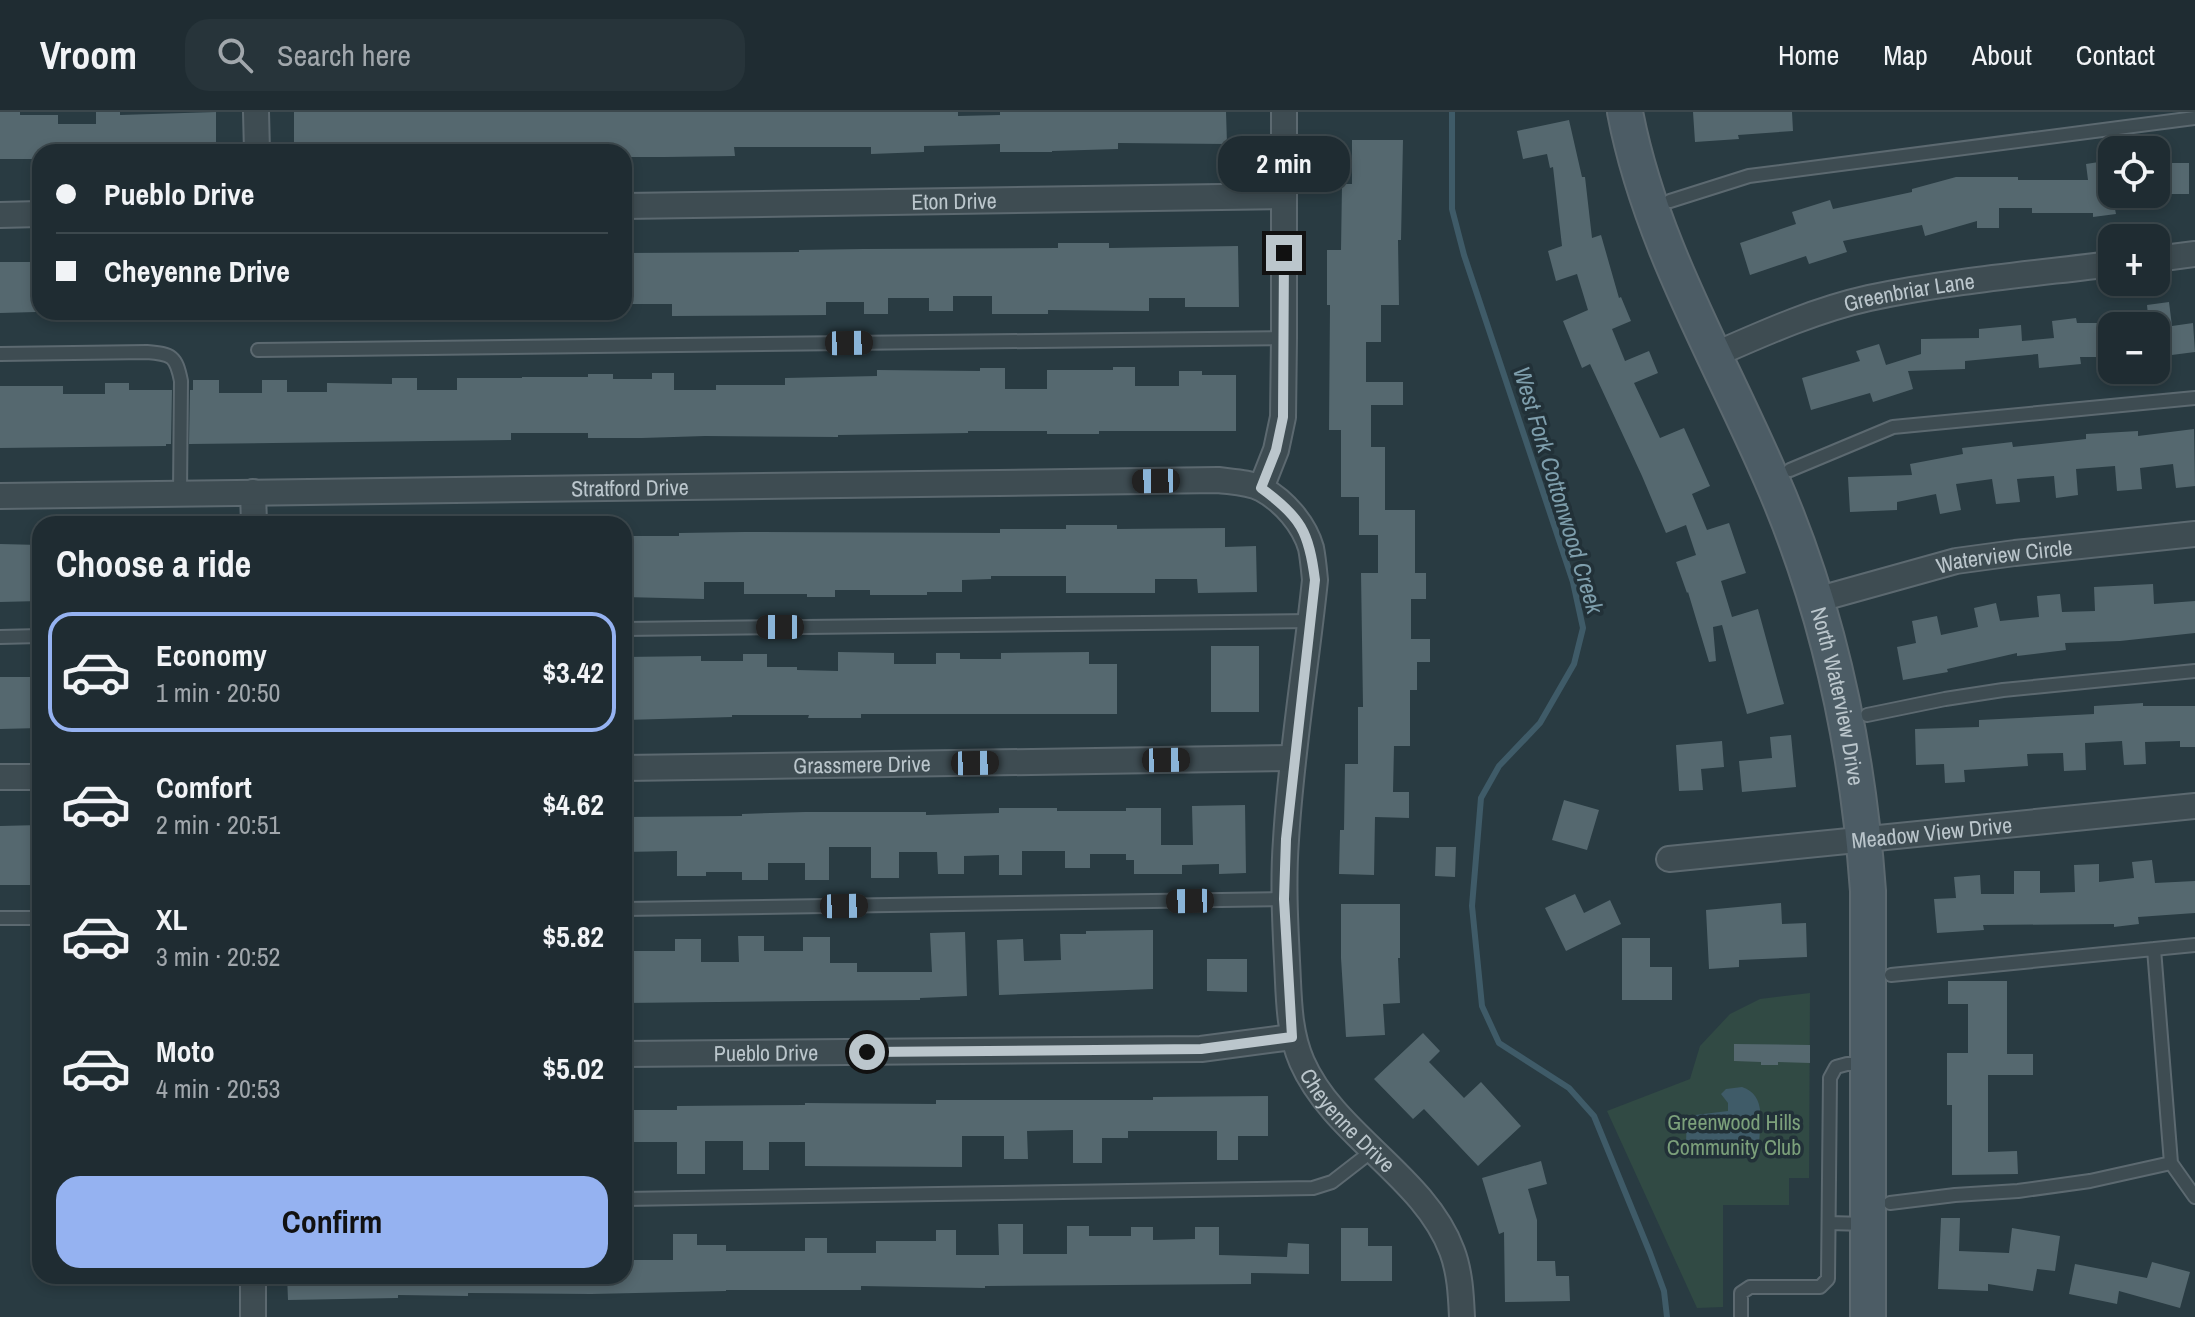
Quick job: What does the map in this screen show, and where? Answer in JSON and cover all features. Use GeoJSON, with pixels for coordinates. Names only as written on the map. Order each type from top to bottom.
{"type":"FeatureCollection","features":[{"type":"Feature","properties":{"kind":"street"},"geometry":{"type":"LineString","coordinates":[[256,112],[257,144]]}},
{"type":"Feature","properties":{"kind":"street"},"geometry":{"type":"LineString","coordinates":[[1261,488],[1276,450],[1283,417],[1284,112]]}},
{"type":"Feature","properties":{"kind":"street","name":"North Waterview Drive"},"geometry":{"type":"LineString","coordinates":[[1625,112],[1639,173],[1674,269],[1724,351],[1790,470],[1806,507],[1826,597],[1846,720],[1890,901],[1891,975],[1879,1213],[1868,1317]]}},
{"type":"Feature","properties":{"kind":"street","name":"North Waterview Drive"},"geometry":{"type":"LineString","coordinates":[[1646,112],[1670,201],[1724,351],[1772,478],[1826,597],[1867,715],[1875,762],[1875,839],[1869,904],[1869,1064],[1890,1317]]}},
{"type":"Feature","properties":{"kind":"street","name":"Eton Drive"},"geometry":{"type":"LineString","coordinates":[[632,206],[1284,196]]}},
{"type":"Feature","properties":{"kind":"street"},"geometry":{"type":"LineString","coordinates":[[0,215],[32,214]]}},
{"type":"Feature","properties":{"kind":"street"},"geometry":{"type":"LineString","coordinates":[[2170,257],[2195,254]]}},
{"type":"Feature","properties":{"kind":"street","name":"Greenbriar Lane"},"geometry":{"type":"LineString","coordinates":[[1724,351],[1816,313],[1867,299],[1925,288],[2098,266]]}},
{"type":"Feature","properties":{"kind":"street","name":"Stratford Drive"},"geometry":{"type":"LineString","coordinates":[[0,496],[1218,480],[1261,488]]}},
{"type":"Feature","properties":{"kind":"street","name":"Cheyenne Drive"},"geometry":{"type":"LineString","coordinates":[[1261,488],[1282,503],[1299,523],[1310,547],[1315,580],[1286,839],[1284,899],[1292,1037],[1303,1065],[1326,1101],[1413,1192],[1441,1230],[1452,1251],[1460,1287],[1462,1317]]}},
{"type":"Feature","properties":{"kind":"street"},"geometry":{"type":"LineString","coordinates":[[253,492],[254,516]]}},
{"type":"Feature","properties":{"kind":"street","name":"Waterview Circle"},"geometry":{"type":"LineString","coordinates":[[1826,597],[1956,561],[2195,534]]}},
{"type":"Feature","properties":{"kind":"street","name":"Grassmere Drive"},"geometry":{"type":"LineString","coordinates":[[632,768],[1293,758]]}},
{"type":"Feature","properties":{"kind":"street"},"geometry":{"type":"LineString","coordinates":[[0,777],[32,777]]}},
{"type":"Feature","properties":{"kind":"street","name":"Meadow View Drive"},"geometry":{"type":"LineString","coordinates":[[1669,859],[2195,806]]}},
{"type":"Feature","properties":{"kind":"street","name":"Pueblo Drive"},"geometry":{"type":"LineString","coordinates":[[632,1054],[1201,1049],[1292,1037]]}},
{"type":"Feature","properties":{"kind":"street"},"geometry":{"type":"LineString","coordinates":[[253,1284],[253,1317]]}},
{"type":"Feature","properties":{"kind":"lane"},"geometry":{"type":"LineString","coordinates":[[1670,201],[1749,176],[2195,118]]}},
{"type":"Feature","properties":{"kind":"lane"},"geometry":{"type":"LineString","coordinates":[[258,350],[1284,338]]}},
{"type":"Feature","properties":{"kind":"lane"},"geometry":{"type":"LineString","coordinates":[[0,354],[147,352],[164,353],[173,358],[178,364],[181,381],[180,493]]}},
{"type":"Feature","properties":{"kind":"lane"},"geometry":{"type":"LineString","coordinates":[[1790,470],[1893,427],[2195,398]]}},
{"type":"Feature","properties":{"kind":"lane"},"geometry":{"type":"LineString","coordinates":[[632,629],[1311,621]]}},
{"type":"Feature","properties":{"kind":"lane"},"geometry":{"type":"LineString","coordinates":[[0,637],[32,636]]}},
{"type":"Feature","properties":{"kind":"lane"},"geometry":{"type":"LineString","coordinates":[[1867,715],[2003,690],[2195,671]]}},
{"type":"Feature","properties":{"kind":"lane"},"geometry":{"type":"LineString","coordinates":[[632,909],[1284,899]]}},
{"type":"Feature","properties":{"kind":"lane"},"geometry":{"type":"LineString","coordinates":[[0,918],[32,918]]}},
{"type":"Feature","properties":{"kind":"lane"},"geometry":{"type":"LineString","coordinates":[[1891,975],[2195,945]]}},
{"type":"Feature","properties":{"kind":"lane"},"geometry":{"type":"LineString","coordinates":[[2154,949],[2171,1163],[2195,1197]]}},
{"type":"Feature","properties":{"kind":"lane"},"geometry":{"type":"LineString","coordinates":[[1741,1317],[1741,1293],[1750,1287],[1820,1287],[1828,1279],[1830,1078],[1836,1067],[1869,1064]]}},
{"type":"Feature","properties":{"kind":"lane"},"geometry":{"type":"LineString","coordinates":[[632,1199],[1313,1188],[1332,1182],[1372,1151]]}},
{"type":"Feature","properties":{"kind":"lane"},"geometry":{"type":"LineString","coordinates":[[1829,1223],[1955,1195],[2018,1191],[2090,1181],[2171,1163]]}},
{"type":"Feature","properties":{"kind":"green space","name":"Greenwood Hills Community Club"},"geometry":{"type":"Polygon","coordinates":[[[1810,993],[1809,1178],[1789,1178],[1789,1205],[1723,1205],[1723,1307],[1697,1308],[1607,1111],[1690,1079],[1700,1046],[1730,1014],[1760,999],[1810,993]]]}},
{"type":"Feature","properties":{"kind":"water"},"geometry":{"type":"Polygon","coordinates":[[[1742,1087],[1750,1091],[1759,1103],[1759,1145],[1726,1150],[1686,1142],[1687,1116],[1728,1111],[1728,1103],[1721,1094],[1726,1089],[1742,1087]]]}},
{"type":"Feature","properties":{"kind":"building"},"geometry":{"type":"Polygon","coordinates":[[[0,112],[58,115],[58,124],[96,124],[96,112],[120,112],[120,115],[216,112],[216,144],[32,144],[32,159],[0,159],[0,112]]]}},
{"type":"Feature","properties":{"kind":"building"},"geometry":{"type":"Polygon","coordinates":[[[294,112],[958,112],[958,116],[1000,115],[1000,112],[1226,112],[1227,144],[1118,143],[1118,149],[1052,152],[1000,152],[1000,144],[924,146],[924,152],[871,154],[871,147],[734,147],[735,156],[632,157],[632,144],[294,144],[294,112]]]}},
{"type":"Feature","properties":{"kind":"building"},"geometry":{"type":"Polygon","coordinates":[[[1693,112],[1792,112],[1793,131],[1695,142],[1693,112]]]}},
{"type":"Feature","properties":{"kind":"building"},"geometry":{"type":"Polygon","coordinates":[[[1569,120],[1582,177],[1585,177],[1592,238],[1601,235],[1619,298],[1631,321],[1612,329],[1625,361],[1649,351],[1658,373],[1634,383],[1660,438],[1684,428],[1710,486],[1692,494],[1707,530],[1729,523],[1746,573],[1721,581],[1732,617],[1758,609],[1784,704],[1747,714],[1722,625],[1713,627],[1716,661],[1709,662],[1676,562],[1696,555],[1686,525],[1666,533],[1590,364],[1582,368],[1563,321],[1588,310],[1577,274],[1556,281],[1548,251],[1562,246],[1553,167],[1550,168],[1547,154],[1523,159],[1517,131],[1569,120]]]}},
{"type":"Feature","properties":{"kind":"building"},"geometry":{"type":"Polygon","coordinates":[[[1352,140],[1403,140],[1401,240],[1398,240],[1399,305],[1381,305],[1381,342],[1366,342],[1366,382],[1403,382],[1403,405],[1371,405],[1371,447],[1385,447],[1385,510],[1415,510],[1415,573],[1426,573],[1426,599],[1411,599],[1411,639],[1430,639],[1430,662],[1417,662],[1417,690],[1410,690],[1410,746],[1394,746],[1393,792],[1409,792],[1409,818],[1375,817],[1374,875],[1339,874],[1340,830],[1344,830],[1345,764],[1358,764],[1358,707],[1363,707],[1361,573],[1378,573],[1378,535],[1359,535],[1359,497],[1341,497],[1341,430],[1329,430],[1327,250],[1341,250],[1342,184],[1352,184],[1352,140]]]}},
{"type":"Feature","properties":{"kind":"building"},"geometry":{"type":"Polygon","coordinates":[[[2098,162],[2098,208],[2115,208],[2116,214],[2093,217],[2093,213],[2032,213],[2032,208],[1999,208],[1999,228],[1977,228],[1977,221],[1925,236],[1922,225],[1843,241],[1847,252],[1809,264],[1806,256],[1750,275],[1740,243],[1796,224],[1792,212],[1830,200],[1833,209],[1912,192],[1912,189],[1956,177],[2088,180],[2086,164],[2098,162]]]}},
{"type":"Feature","properties":{"kind":"building"},"geometry":{"type":"Polygon","coordinates":[[[2170,163],[2189,163],[2189,194],[2170,194],[2170,163]]]}},
{"type":"Feature","properties":{"kind":"building"},"geometry":{"type":"Polygon","coordinates":[[[1058,243],[1109,243],[1109,248],[1238,246],[1239,307],[1185,307],[1185,298],[1149,298],[1149,311],[1048,310],[1048,314],[992,314],[992,296],[953,296],[953,311],[929,311],[929,298],[888,298],[888,314],[864,314],[864,302],[826,302],[826,315],[672,316],[672,304],[632,304],[632,253],[1058,248],[1058,243]]]}},
{"type":"Feature","properties":{"kind":"building"},"geometry":{"type":"Polygon","coordinates":[[[0,262],[32,262],[32,312],[0,313],[0,262]]]}},
{"type":"Feature","properties":{"kind":"building"},"geometry":{"type":"Polygon","coordinates":[[[2169,302],[2172,326],[2193,323],[2195,352],[2170,355],[2170,312],[2148,312],[2147,305],[2169,302]]]}},
{"type":"Feature","properties":{"kind":"building"},"geometry":{"type":"Polygon","coordinates":[[[2076,318],[2077,323],[2098,323],[2098,357],[2080,357],[2081,364],[2039,368],[2038,354],[1965,361],[1965,369],[1908,371],[1913,389],[1873,402],[1870,393],[1811,410],[1802,378],[1860,361],[1856,351],[1879,344],[1886,365],[1921,354],[1921,339],[1979,338],[1979,329],[2021,325],[2022,341],[2054,338],[2052,321],[2076,318]]]}},
{"type":"Feature","properties":{"kind":"building"},"geometry":{"type":"Polygon","coordinates":[[[1113,367],[1135,367],[1135,386],[1179,386],[1179,371],[1236,375],[1236,431],[1047,434],[1047,431],[968,431],[838,437],[642,438],[588,438],[588,433],[511,433],[511,440],[189,444],[193,380],[219,380],[219,393],[262,393],[262,380],[287,380],[287,392],[327,392],[327,383],[392,384],[392,378],[417,378],[417,390],[457,390],[457,378],[613,374],[613,379],[652,379],[652,373],[674,373],[674,390],[716,390],[716,385],[785,385],[785,378],[877,376],[877,370],[980,371],[980,368],[1005,368],[1005,389],[1047,389],[1047,370],[1113,370],[1113,367]]]}},
{"type":"Feature","properties":{"kind":"building"},"geometry":{"type":"Polygon","coordinates":[[[105,383],[129,383],[129,390],[172,390],[171,444],[0,448],[0,386],[63,386],[63,394],[105,394],[105,383]]]}},
{"type":"Feature","properties":{"kind":"building"},"geometry":{"type":"Polygon","coordinates":[[[2194,429],[2195,486],[2176,488],[2173,464],[2140,468],[2142,489],[2117,491],[2115,466],[2076,469],[2078,495],[2056,498],[2054,476],[2017,479],[2020,502],[1996,504],[1992,479],[1956,484],[1961,510],[1940,514],[1936,494],[1897,502],[1897,510],[1850,512],[1848,477],[1912,475],[1910,464],[1963,454],[1962,448],[2012,442],[2013,447],[2086,439],[2086,434],[2138,431],[2138,436],[2194,429]]]}},
{"type":"Feature","properties":{"kind":"building"},"geometry":{"type":"Polygon","coordinates":[[[1066,525],[1117,525],[1117,529],[1225,528],[1225,547],[1256,546],[1257,592],[1198,593],[1197,579],[1155,579],[1155,593],[1066,593],[1066,576],[991,576],[991,579],[962,580],[962,592],[927,592],[927,595],[870,595],[870,590],[835,590],[835,597],[744,594],[744,582],[704,582],[704,599],[632,597],[632,536],[744,532],[1000,533],[1000,529],[1066,529],[1066,525]]]}},
{"type":"Feature","properties":{"kind":"building"},"geometry":{"type":"Polygon","coordinates":[[[0,544],[32,545],[32,601],[0,602],[0,544]]]}},
{"type":"Feature","properties":{"kind":"building"},"geometry":{"type":"Polygon","coordinates":[[[2153,584],[2154,604],[2195,601],[2195,633],[2065,643],[2066,650],[2017,656],[2017,653],[1947,669],[1948,672],[1903,680],[1897,647],[1916,643],[1912,621],[1937,616],[1941,635],[1978,627],[1974,608],[1996,603],[2000,621],[2039,617],[2037,596],[2060,594],[2062,612],[2095,611],[2094,587],[2153,584]]]}},
{"type":"Feature","properties":{"kind":"building"},"geometry":{"type":"Polygon","coordinates":[[[1211,646],[1259,646],[1259,712],[1211,712],[1211,646]]]}},
{"type":"Feature","properties":{"kind":"building"},"geometry":{"type":"Polygon","coordinates":[[[838,652],[894,653],[894,664],[936,664],[936,653],[960,653],[960,659],[1001,659],[1001,653],[1089,652],[1089,664],[1117,664],[1117,714],[861,714],[861,718],[732,715],[632,720],[632,657],[701,656],[701,661],[743,661],[743,654],[767,654],[767,667],[838,671],[838,652]]]}},
{"type":"Feature","properties":{"kind":"building"},"geometry":{"type":"Polygon","coordinates":[[[0,677],[32,677],[32,728],[0,729],[0,677]]]}},
{"type":"Feature","properties":{"kind":"building"},"geometry":{"type":"Polygon","coordinates":[[[2143,703],[2143,706],[2195,706],[2195,747],[2180,747],[2180,741],[2145,742],[2146,764],[2124,765],[2122,741],[2085,743],[2086,770],[2064,771],[2063,753],[2027,754],[2028,766],[1964,770],[1965,782],[1945,783],[1944,764],[1916,765],[1915,729],[1979,727],[1979,720],[2094,714],[2094,706],[2143,703]]]}},
{"type":"Feature","properties":{"kind":"building"},"geometry":{"type":"Polygon","coordinates":[[[1791,735],[1796,787],[1742,792],[1739,761],[1772,758],[1770,737],[1791,735]]]}},
{"type":"Feature","properties":{"kind":"building"},"geometry":{"type":"Polygon","coordinates":[[[1722,741],[1724,767],[1701,769],[1703,790],[1679,791],[1676,745],[1722,741]]]}},
{"type":"Feature","properties":{"kind":"building"},"geometry":{"type":"Polygon","coordinates":[[[1564,800],[1599,810],[1587,850],[1552,840],[1564,800]]]}},
{"type":"Feature","properties":{"kind":"building"},"geometry":{"type":"Polygon","coordinates":[[[1245,805],[1246,873],[1219,874],[1219,864],[1182,865],[1182,874],[1134,874],[1134,860],[1126,860],[1126,854],[1090,854],[1090,868],[1065,868],[1065,851],[1022,851],[1022,875],[999,875],[999,855],[964,856],[964,874],[938,874],[937,852],[899,852],[899,878],[871,878],[871,847],[829,847],[829,880],[805,880],[805,863],[768,863],[768,880],[742,880],[742,872],[677,876],[677,851],[632,852],[632,817],[805,812],[926,812],[926,815],[999,813],[999,808],[1126,811],[1126,808],[1161,808],[1161,845],[1193,845],[1192,806],[1245,805]]]}},
{"type":"Feature","properties":{"kind":"building"},"geometry":{"type":"Polygon","coordinates":[[[32,825],[32,885],[0,885],[0,826],[32,825]]]}},
{"type":"Feature","properties":{"kind":"building"},"geometry":{"type":"Polygon","coordinates":[[[1436,847],[1456,847],[1455,877],[1435,876],[1436,847]]]}},
{"type":"Feature","properties":{"kind":"building"},"geometry":{"type":"Polygon","coordinates":[[[2152,860],[2155,883],[2195,881],[2195,913],[2138,917],[2139,924],[2114,927],[2114,924],[1983,925],[1984,930],[1937,933],[1934,899],[1956,898],[1954,877],[1980,875],[1981,894],[2014,894],[2014,871],[2040,871],[2040,893],[2075,892],[2074,865],[2099,864],[2099,882],[2134,878],[2132,862],[2152,860]]]}},
{"type":"Feature","properties":{"kind":"building"},"geometry":{"type":"Polygon","coordinates":[[[1575,894],[1584,913],[1610,900],[1621,924],[1566,951],[1545,908],[1575,894]]]}},
{"type":"Feature","properties":{"kind":"building"},"geometry":{"type":"Polygon","coordinates":[[[1781,903],[1782,924],[1806,923],[1807,957],[1739,960],[1739,967],[1709,969],[1706,910],[1781,903]]]}},
{"type":"Feature","properties":{"kind":"building"},"geometry":{"type":"Polygon","coordinates":[[[1341,904],[1400,904],[1400,1003],[1383,1004],[1385,1035],[1346,1037],[1341,904]]]}},
{"type":"Feature","properties":{"kind":"building"},"geometry":{"type":"Polygon","coordinates":[[[1153,930],[1153,989],[999,995],[997,940],[1023,939],[1024,961],[1061,960],[1060,934],[1153,930]]]}},
{"type":"Feature","properties":{"kind":"building"},"geometry":{"type":"Polygon","coordinates":[[[965,932],[967,996],[920,1000],[632,1003],[632,951],[675,951],[675,939],[701,939],[701,962],[739,962],[738,936],[764,936],[764,951],[803,951],[803,937],[830,937],[830,963],[857,963],[857,972],[932,972],[930,933],[965,932]]]}},
{"type":"Feature","properties":{"kind":"building"},"geometry":{"type":"Polygon","coordinates":[[[1622,938],[1650,938],[1650,967],[1672,967],[1672,1000],[1622,1000],[1622,938]]]}},
{"type":"Feature","properties":{"kind":"building"},"geometry":{"type":"Polygon","coordinates":[[[1207,959],[1247,959],[1247,992],[1207,991],[1207,959]]]}},
{"type":"Feature","properties":{"kind":"building"},"geometry":{"type":"Polygon","coordinates":[[[1948,981],[2007,981],[2007,1054],[2033,1054],[2033,1075],[1988,1075],[1988,1152],[2017,1151],[2018,1174],[1952,1175],[1952,1105],[1947,1105],[1947,1053],[1968,1053],[1968,1004],[1948,1004],[1948,981]]]}},
{"type":"Feature","properties":{"kind":"building"},"geometry":{"type":"Polygon","coordinates":[[[1423,1033],[1440,1051],[1429,1062],[1464,1098],[1481,1082],[1521,1126],[1478,1166],[1424,1109],[1413,1119],[1374,1079],[1423,1033]]]}},
{"type":"Feature","properties":{"kind":"building"},"geometry":{"type":"Polygon","coordinates":[[[1734,1044],[1810,1045],[1810,1063],[1761,1065],[1761,1062],[1734,1061],[1734,1044]]]}},
{"type":"Feature","properties":{"kind":"building"},"geometry":{"type":"Polygon","coordinates":[[[1268,1096],[1268,1136],[1238,1136],[1238,1160],[1217,1160],[1217,1131],[1128,1131],[1128,1138],[1102,1138],[1102,1163],[1073,1163],[1073,1130],[1027,1131],[1028,1159],[1004,1159],[1004,1136],[962,1136],[962,1167],[805,1166],[805,1142],[769,1142],[769,1170],[743,1170],[743,1141],[705,1141],[705,1174],[677,1174],[677,1142],[632,1142],[632,1110],[677,1110],[677,1106],[936,1104],[936,1100],[1153,1100],[1153,1097],[1268,1096]]]}},
{"type":"Feature","properties":{"kind":"building"},"geometry":{"type":"Polygon","coordinates":[[[1541,1161],[1547,1184],[1528,1189],[1537,1220],[1537,1261],[1555,1261],[1556,1276],[1569,1276],[1570,1301],[1505,1302],[1504,1232],[1499,1234],[1482,1178],[1541,1161]]]}},
{"type":"Feature","properties":{"kind":"building"},"geometry":{"type":"Polygon","coordinates":[[[1941,1218],[1960,1218],[1959,1251],[2009,1253],[2012,1228],[2060,1236],[2055,1271],[2037,1269],[2033,1291],[1988,1284],[1988,1291],[1938,1289],[1941,1218]]]}},
{"type":"Feature","properties":{"kind":"building"},"geometry":{"type":"Polygon","coordinates":[[[998,1224],[1023,1224],[1023,1254],[1067,1254],[1067,1226],[1089,1226],[1089,1236],[1131,1236],[1131,1227],[1153,1227],[1153,1240],[1195,1239],[1195,1227],[1219,1227],[1219,1255],[1287,1257],[1288,1243],[1309,1244],[1309,1274],[1251,1273],[1251,1284],[985,1288],[861,1286],[861,1290],[468,1293],[468,1296],[398,1295],[398,1298],[288,1300],[287,1284],[632,1284],[632,1260],[673,1260],[673,1234],[697,1234],[697,1245],[726,1245],[726,1251],[805,1251],[805,1238],[827,1238],[827,1253],[876,1253],[876,1241],[936,1241],[936,1230],[956,1230],[956,1255],[999,1255],[998,1224]]]}},
{"type":"Feature","properties":{"kind":"building"},"geometry":{"type":"Polygon","coordinates":[[[1341,1228],[1368,1228],[1368,1246],[1392,1246],[1392,1281],[1341,1281],[1341,1228]]]}},
{"type":"Feature","properties":{"kind":"building"},"geometry":{"type":"Polygon","coordinates":[[[2152,1262],[2190,1272],[2180,1308],[2119,1291],[2117,1304],[2069,1294],[2075,1264],[2147,1278],[2152,1262]]]}},
{"type":"Feature","properties":{"kind":"waterway","name":"West Fork Cottonwood Creek"},"geometry":{"type":"LineString","coordinates":[[1452,112],[1452,209],[1464,255],[1573,582],[1583,628],[1574,664],[1540,723],[1499,766],[1481,798],[1472,906],[1482,1006],[1499,1043],[1569,1088],[1594,1116],[1664,1291],[1667,1317]]}},
{"type":"Feature","properties":{"kind":"route"},"geometry":{"type":"LineString","coordinates":[[867,1052],[1201,1049],[1292,1037],[1284,899],[1286,839],[1315,580],[1310,547],[1299,523],[1282,503],[1261,488],[1276,450],[1283,417],[1284,253]]}}]}
